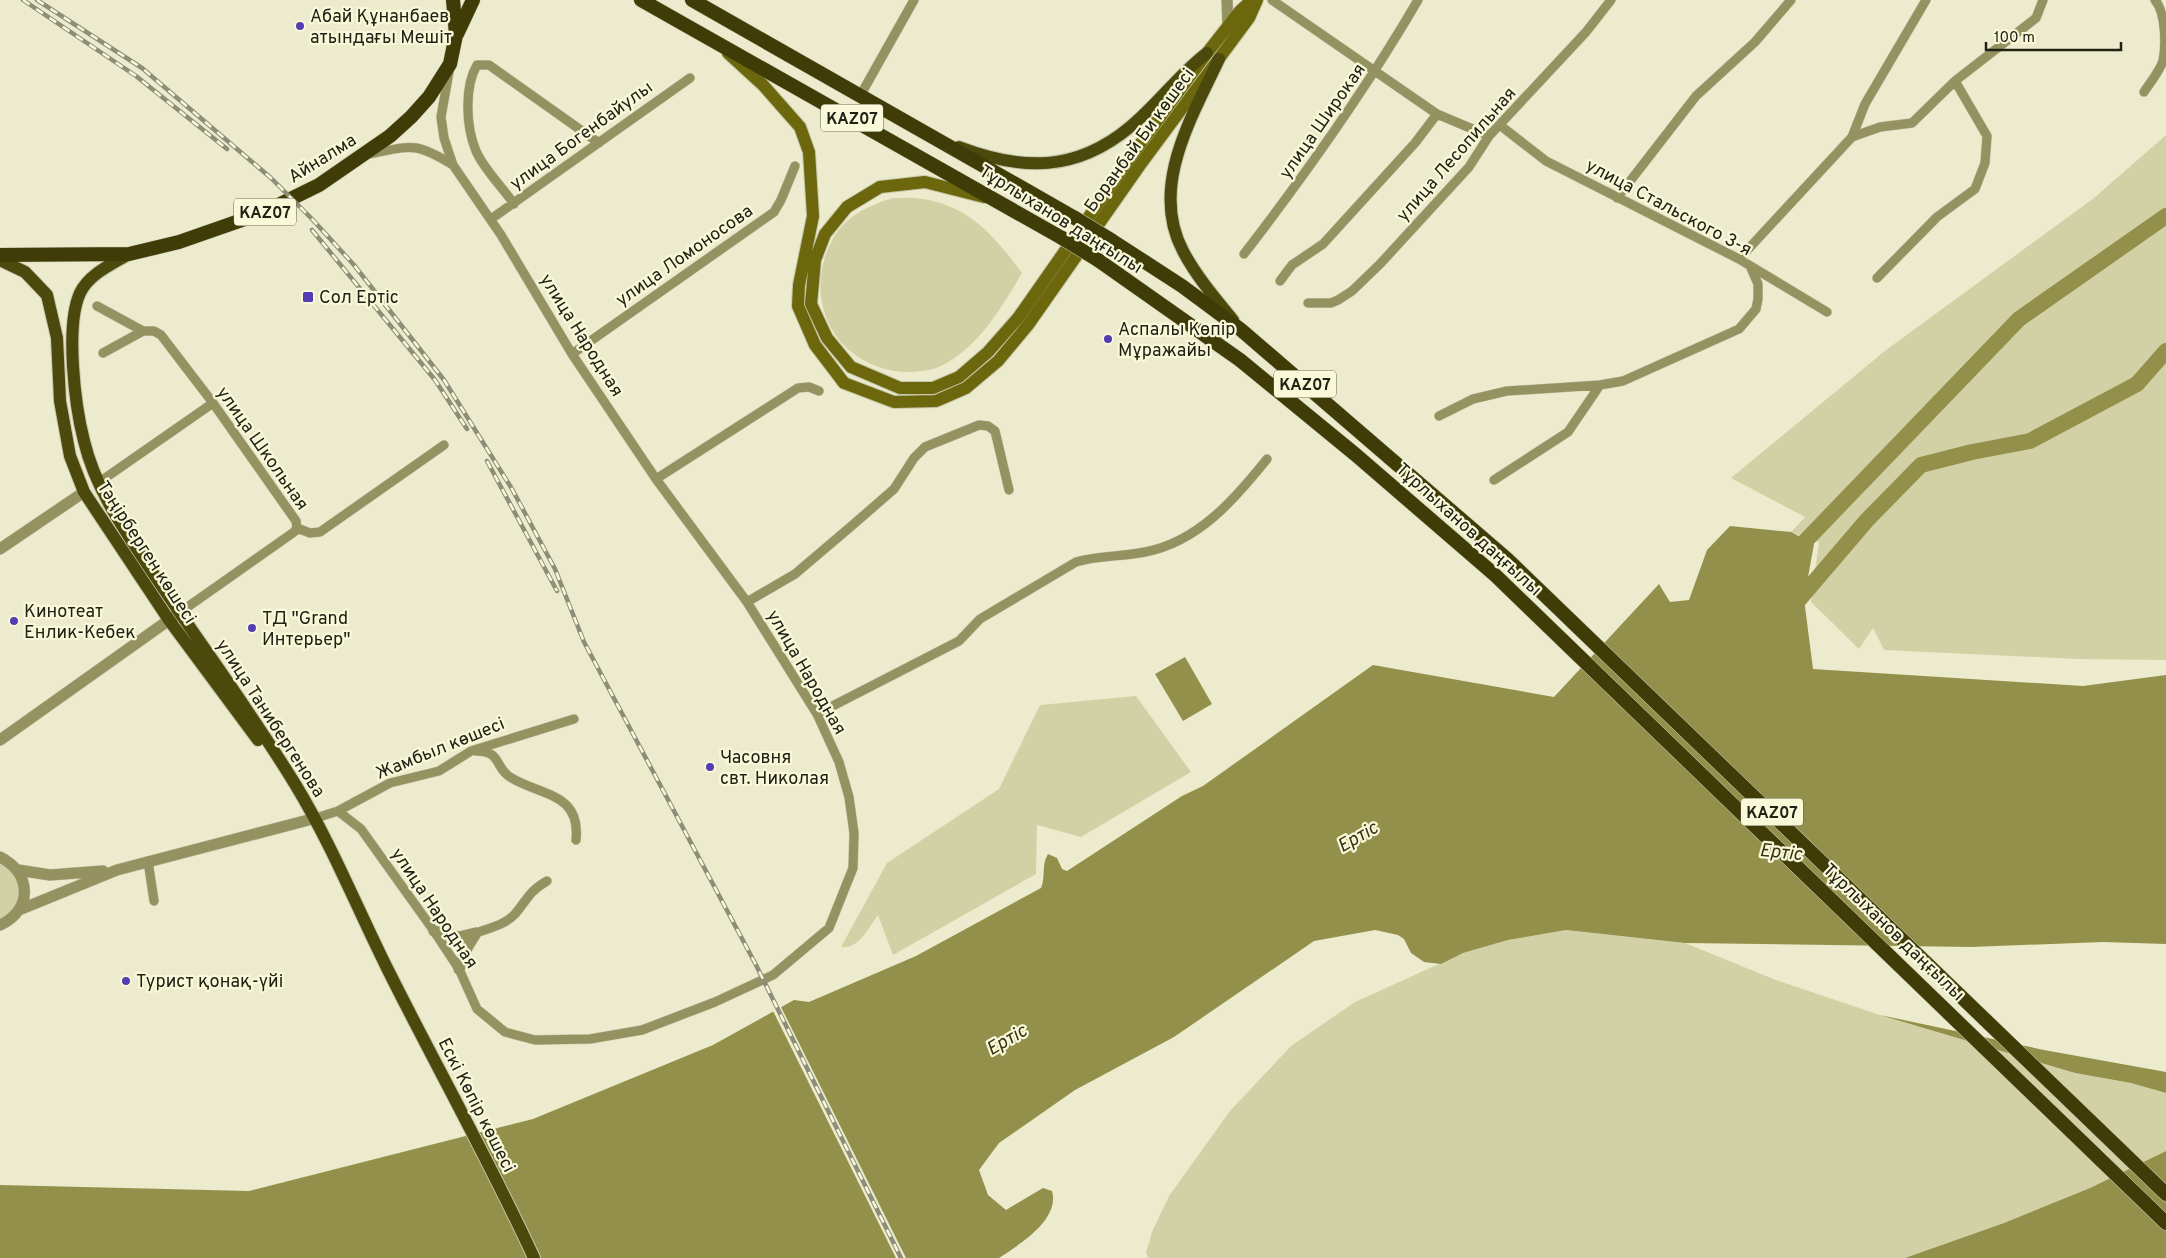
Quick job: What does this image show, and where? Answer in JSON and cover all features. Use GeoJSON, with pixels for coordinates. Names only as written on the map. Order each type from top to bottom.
{"type":"FeatureCollection","features":[{"type":"Feature","properties":{"kind":"highway","name":"Айналма"},"geometry":{"type":"LineString","coordinates":[[0,255],[129,254],[179,242],[262,213],[319,185],[390,136],[429,97],[450,64],[456,35],[453,0]]}},
{"type":"Feature","properties":{"kind":"highway","name":"KAZ07"},"geometry":{"type":"LineString","coordinates":[[456,35],[473,0]]}},
{"type":"Feature","properties":{"kind":"highway","name":"Тұрлыханов даңғылы"},"geometry":{"type":"LineString","coordinates":[[641,0],[1062,238],[1098,260],[1240,360],[1356,454],[1495,575],[1903,966],[2166,1223]]}},
{"type":"Feature","properties":{"kind":"highway","name":"Тұрлыханов даңғылы"},"geometry":{"type":"LineString","coordinates":[[692,0],[1075,218],[1182,286],[1240,329],[1475,530],[1539,588],[2166,1194]]}},
{"type":"Feature","properties":{"kind":"main road","name":"Боранбай Би көшесі"},"geometry":{"type":"LineString","coordinates":[[805,285],[811,304],[827,338],[852,367],[900,388],[933,388],[959,377],[988,352],[1018,318],[1130,158],[1207,53],[1252,0]]}},
{"type":"Feature","properties":{"kind":"main road","name":"Боранбай Би көшесі"},"geometry":{"type":"LineString","coordinates":[[805,285],[798,306],[816,345],[844,383],[894,402],[936,401],[966,388],[998,361],[1028,325],[1140,166],[1248,18],[1257,0]]}},
{"type":"Feature","properties":{"kind":"main road"},"geometry":{"type":"LineString","coordinates":[[715,42],[763,85],[800,127],[809,152],[813,216],[805,285]]}},
{"type":"Feature","properties":{"kind":"main road"},"geometry":{"type":"LineString","coordinates":[[932,137],[982,156],[1016,163],[1044,164],[1074,160],[1102,147],[1131,127],[1190,66],[1207,53]]}},
{"type":"Feature","properties":{"kind":"main road"},"geometry":{"type":"LineString","coordinates":[[1219,59],[1181,140],[1171,184],[1171,217],[1182,251],[1206,286],[1240,329]]}},
{"type":"Feature","properties":{"kind":"main road"},"geometry":{"type":"LineString","coordinates":[[805,285],[825,234],[847,207],[880,187],[925,182],[998,201]]}},
{"type":"Feature","properties":{"kind":"main road","name":"Тәңірберген көшесі"},"geometry":{"type":"LineString","coordinates":[[129,254],[97,273],[80,292],[74,317],[72,341],[76,398],[84,442],[98,483],[174,616]]}},
{"type":"Feature","properties":{"kind":"main road","name":"Тәңірберген көшесі"},"geometry":{"type":"LineString","coordinates":[[0,260],[25,272],[47,295],[58,338],[60,401],[70,456],[84,492],[174,616]]}},
{"type":"Feature","properties":{"kind":"main road","name":"улица Танибергенова"},"geometry":{"type":"LineString","coordinates":[[174,616],[266,737],[316,818],[388,969]]}},
{"type":"Feature","properties":{"kind":"main road","name":"Ескі Көпір көшесі"},"geometry":{"type":"LineString","coordinates":[[388,969],[534,1258]]}},
{"type":"Feature","properties":{"kind":"street"},"geometry":{"type":"LineString","coordinates":[[860,96],[914,0]]}},
{"type":"Feature","properties":{"kind":"street"},"geometry":{"type":"LineString","coordinates":[[1227,0],[1228,26]]}},
{"type":"Feature","properties":{"kind":"street"},"geometry":{"type":"LineString","coordinates":[[1272,0],[1438,114],[1489,136]]}},
{"type":"Feature","properties":{"kind":"street","name":"улица Широкая"},"geometry":{"type":"LineString","coordinates":[[1244,254],[1312,166],[1377,71],[1418,0]]}},
{"type":"Feature","properties":{"kind":"street","name":"улица Лесопильная"},"geometry":{"type":"LineString","coordinates":[[1308,303],[1331,303],[1352,291],[1380,264],[1470,167],[1489,136],[1501,126],[1586,32],[1611,0]]}},
{"type":"Feature","properties":{"kind":"street"},"geometry":{"type":"LineString","coordinates":[[1617,198],[1696,96],[1755,42],[1791,0]]}},
{"type":"Feature","properties":{"kind":"street"},"geometry":{"type":"LineString","coordinates":[[1739,259],[1852,137],[1865,104],[1926,0]]}},
{"type":"Feature","properties":{"kind":"street"},"geometry":{"type":"LineString","coordinates":[[1852,137],[1880,127],[1912,123],[1955,81],[2036,18],[2042,0]]}},
{"type":"Feature","properties":{"kind":"street"},"geometry":{"type":"LineString","coordinates":[[2144,92],[2162,62],[2165,25],[2160,5],[2155,0]]}},
{"type":"Feature","properties":{"kind":"street","name":"улица Народная"},"geometry":{"type":"LineString","coordinates":[[338,811],[361,829],[434,930],[459,969],[477,1009],[506,1032],[535,1040],[590,1039],[642,1030],[715,1002],[773,976],[829,928],[853,868],[854,833],[849,797],[839,762],[817,714],[747,602],[656,479],[572,354],[491,220],[453,165],[444,138],[441,117],[450,64]]}},
{"type":"Feature","properties":{"kind":"street"},"geometry":{"type":"LineString","coordinates":[[514,204],[476,152],[470,128],[469,88],[472,74],[477,65],[489,65],[599,143]]}},
{"type":"Feature","properties":{"kind":"street","name":"улица Богенбайулы"},"geometry":{"type":"LineString","coordinates":[[491,220],[690,78]]}},
{"type":"Feature","properties":{"kind":"street"},"geometry":{"type":"LineString","coordinates":[[1877,278],[1937,217],[1975,189],[1985,164],[1987,136],[1955,81]]}},
{"type":"Feature","properties":{"kind":"street"},"geometry":{"type":"LineString","coordinates":[[1280,281],[1292,265],[1323,244],[1415,143],[1438,114]]}},
{"type":"Feature","properties":{"kind":"street","name":"улица Стальского 3-я"},"geometry":{"type":"LineString","coordinates":[[1501,126],[1546,161],[1739,259],[1751,268],[1827,312]]}},
{"type":"Feature","properties":{"kind":"street"},"geometry":{"type":"LineString","coordinates":[[363,155],[410,146],[428,150],[453,165]]}},
{"type":"Feature","properties":{"kind":"street","name":"улица Ломоносова"},"geometry":{"type":"LineString","coordinates":[[572,354],[774,212],[795,166]]}},
{"type":"Feature","properties":{"kind":"street"},"geometry":{"type":"LineString","coordinates":[[1439,416],[1473,399],[1507,391],[1622,382],[1739,329],[1756,309],[1758,284],[1751,268]]}},
{"type":"Feature","properties":{"kind":"street","name":"улица Школьная"},"geometry":{"type":"LineString","coordinates":[[96,306],[143,331],[154,331],[162,335],[296,521],[297,528],[174,616]]}},
{"type":"Feature","properties":{"kind":"street"},"geometry":{"type":"LineString","coordinates":[[103,353],[143,331]]}},
{"type":"Feature","properties":{"kind":"street"},"geometry":{"type":"LineString","coordinates":[[1494,480],[1568,432],[1600,385]]}},
{"type":"Feature","properties":{"kind":"street"},"geometry":{"type":"LineString","coordinates":[[656,479],[798,388],[809,387],[819,391]]}},
{"type":"Feature","properties":{"kind":"street"},"geometry":{"type":"LineString","coordinates":[[98,483],[212,403]]}},
{"type":"Feature","properties":{"kind":"street"},"geometry":{"type":"LineString","coordinates":[[747,602],[796,574],[894,489],[914,458],[924,447],[979,425],[988,426],[995,431],[1009,490]]}},
{"type":"Feature","properties":{"kind":"street"},"geometry":{"type":"LineString","coordinates":[[297,528],[310,533],[320,532],[444,445]]}},
{"type":"Feature","properties":{"kind":"street"},"geometry":{"type":"LineString","coordinates":[[817,714],[959,641],[980,619],[1076,562],[1091,558],[1162,549],[1185,539],[1235,498],[1267,459]]}},
{"type":"Feature","properties":{"kind":"street"},"geometry":{"type":"LineString","coordinates":[[0,549],[84,492]]}},
{"type":"Feature","properties":{"kind":"street"},"geometry":{"type":"LineString","coordinates":[[0,740],[174,616]]}},
{"type":"Feature","properties":{"kind":"street","name":"Жамбыл көшесі"},"geometry":{"type":"LineString","coordinates":[[0,925],[11,919],[19,910],[118,870],[338,811],[390,783],[439,771],[471,751],[574,719]]}},
{"type":"Feature","properties":{"kind":"street"},"geometry":{"type":"LineString","coordinates":[[471,751],[485,751],[495,755],[510,777],[559,798],[567,805],[576,824],[576,840]]}},
{"type":"Feature","properties":{"kind":"street"},"geometry":{"type":"LineString","coordinates":[[0,857],[18,870],[23,880],[25,892],[19,910]]}},
{"type":"Feature","properties":{"kind":"street"},"geometry":{"type":"LineString","coordinates":[[148,861],[154,901]]}},
{"type":"Feature","properties":{"kind":"street","name":"Жамбыл көшесі"},"geometry":{"type":"LineString","coordinates":[[18,870],[50,875],[118,870]]}},
{"type":"Feature","properties":{"kind":"street"},"geometry":{"type":"LineString","coordinates":[[434,930],[459,937],[476,933],[507,921],[515,914],[533,889],[547,881]]}},
{"type":"Feature","properties":{"kind":"street"},"geometry":{"type":"LineString","coordinates":[[459,969],[467,948],[476,933]]}},
{"type":"Feature","properties":{"kind":"green space"},"geometry":{"type":"Polygon","coordinates":[[[2166,135],[2166,660],[2078,659],[1884,650],[1873,628],[1859,649],[1811,602],[1819,542],[1791,532],[1805,517],[1731,478],[1886,350],[2094,198],[2166,135]]]}},
{"type":"Feature","properties":{"kind":"green space"},"geometry":{"type":"Polygon","coordinates":[[[893,198],[916,198],[940,203],[968,216],[992,236],[1022,273],[998,312],[969,347],[945,364],[930,370],[904,372],[883,368],[864,360],[848,349],[835,335],[826,318],[821,299],[821,278],[825,257],[836,234],[846,222],[862,210],[893,198]]]}},
{"type":"Feature","properties":{"kind":"green space"},"geometry":{"type":"Polygon","coordinates":[[[1136,696],[1191,772],[1081,837],[1037,825],[1036,874],[893,955],[878,915],[863,937],[853,945],[841,947],[887,863],[999,789],[1040,705],[1136,696]]]}},
{"type":"Feature","properties":{"kind":"green space"},"geometry":{"type":"Polygon","coordinates":[[[0,861],[19,877],[21,893],[16,908],[0,920],[0,861]]]}},
{"type":"Feature","properties":{"kind":"green space"},"geometry":{"type":"Polygon","coordinates":[[[1566,930],[1685,943],[1776,980],[1880,1015],[2075,1073],[2131,1083],[2166,1093],[2166,1151],[2090,1188],[2004,1223],[1905,1258],[1148,1258],[1146,1253],[1152,1232],[1169,1196],[1230,1111],[1291,1046],[1355,1002],[1463,953],[1508,940],[1566,930]]]}},
{"type":"Feature","properties":{"kind":"water","name":"Ертіс"},"geometry":{"type":"Polygon","coordinates":[[[1730,526],[1791,532],[1814,544],[1804,599],[1813,669],[2083,686],[2166,675],[2166,944],[2103,942],[1971,947],[1685,943],[1566,930],[1508,940],[1463,953],[1441,964],[1424,962],[1411,953],[1404,939],[1398,935],[1375,930],[1314,941],[1174,1037],[1075,1090],[999,1143],[979,1170],[988,1195],[1006,1210],[1043,1188],[1052,1191],[1053,1202],[1050,1212],[1036,1230],[999,1258],[0,1258],[0,1185],[249,1191],[533,1119],[713,1045],[794,1000],[809,1002],[916,956],[1041,888],[1048,854],[1057,858],[1062,869],[1067,871],[1182,796],[1203,786],[1373,665],[1554,697],[1659,584],[1670,602],[1689,600],[1707,550],[1730,526]]]}},
{"type":"Feature","properties":{"kind":"water"},"geometry":{"type":"Polygon","coordinates":[[[1185,657],[1212,704],[1183,721],[1155,674],[1185,657]]]}},
{"type":"Feature","properties":{"kind":"water"},"geometry":{"type":"Polygon","coordinates":[[[1880,1015],[2044,1050],[2166,1072],[2166,1093],[2131,1083],[2075,1073],[1880,1015]]]}},
{"type":"Feature","properties":{"kind":"water"},"geometry":{"type":"Polygon","coordinates":[[[2166,1151],[2166,1258],[1905,1258],[2004,1223],[2090,1188],[2166,1151]]]}},
{"type":"Feature","properties":{"kind":"pier"},"geometry":{"type":"Polygon","coordinates":[[[780,1005],[906,1258],[896,1258],[772,1009],[780,1005]]]}},
{"type":"Feature","properties":{"kind":"waterway"},"geometry":{"type":"LineString","coordinates":[[1791,556],[2019,319],[2166,216]]}},
{"type":"Feature","properties":{"kind":"waterway"},"geometry":{"type":"LineString","coordinates":[[1791,609],[1867,520],[1921,465],[1972,452],[2030,441],[2137,384],[2166,351]]}},
{"type":"Feature","properties":{"kind":"railway"},"geometry":{"type":"LineString","coordinates":[[23,0],[136,76],[227,149]]}},
{"type":"Feature","properties":{"kind":"railway"},"geometry":{"type":"LineString","coordinates":[[37,0],[142,68],[271,178],[354,265],[444,380],[512,489],[555,569],[584,642],[755,963],[901,1258]]}},
{"type":"Feature","properties":{"kind":"railway"},"geometry":{"type":"LineString","coordinates":[[312,230],[435,380],[467,429]]}},
{"type":"Feature","properties":{"kind":"railway"},"geometry":{"type":"LineString","coordinates":[[487,461],[557,591]]}},
{"type":"Feature","properties":{"kind":"place","name":"Абай Құнанбаев атындағы Мешіт"},"geometry":{"type":"Point","coordinates":[300,26]}},
{"type":"Feature","properties":{"kind":"place","name":"Сол Ертіс"},"geometry":{"type":"Point","coordinates":[308,297]}},
{"type":"Feature","properties":{"kind":"place","name":"Аспалы Көпір Мұражайы"},"geometry":{"type":"Point","coordinates":[1108,339]}},
{"type":"Feature","properties":{"kind":"place","name":"Кинотеат Енлик-Кебек"},"geometry":{"type":"Point","coordinates":[14,621]}},
{"type":"Feature","properties":{"kind":"place","name":"ТД \"Grand Интерьер\""},"geometry":{"type":"Point","coordinates":[252,628]}},
{"type":"Feature","properties":{"kind":"place","name":"Часовня свт. Николая"},"geometry":{"type":"Point","coordinates":[710,767]}},
{"type":"Feature","properties":{"kind":"place","name":"Турист қонақ-үйі"},"geometry":{"type":"Point","coordinates":[126,981]}}]}
